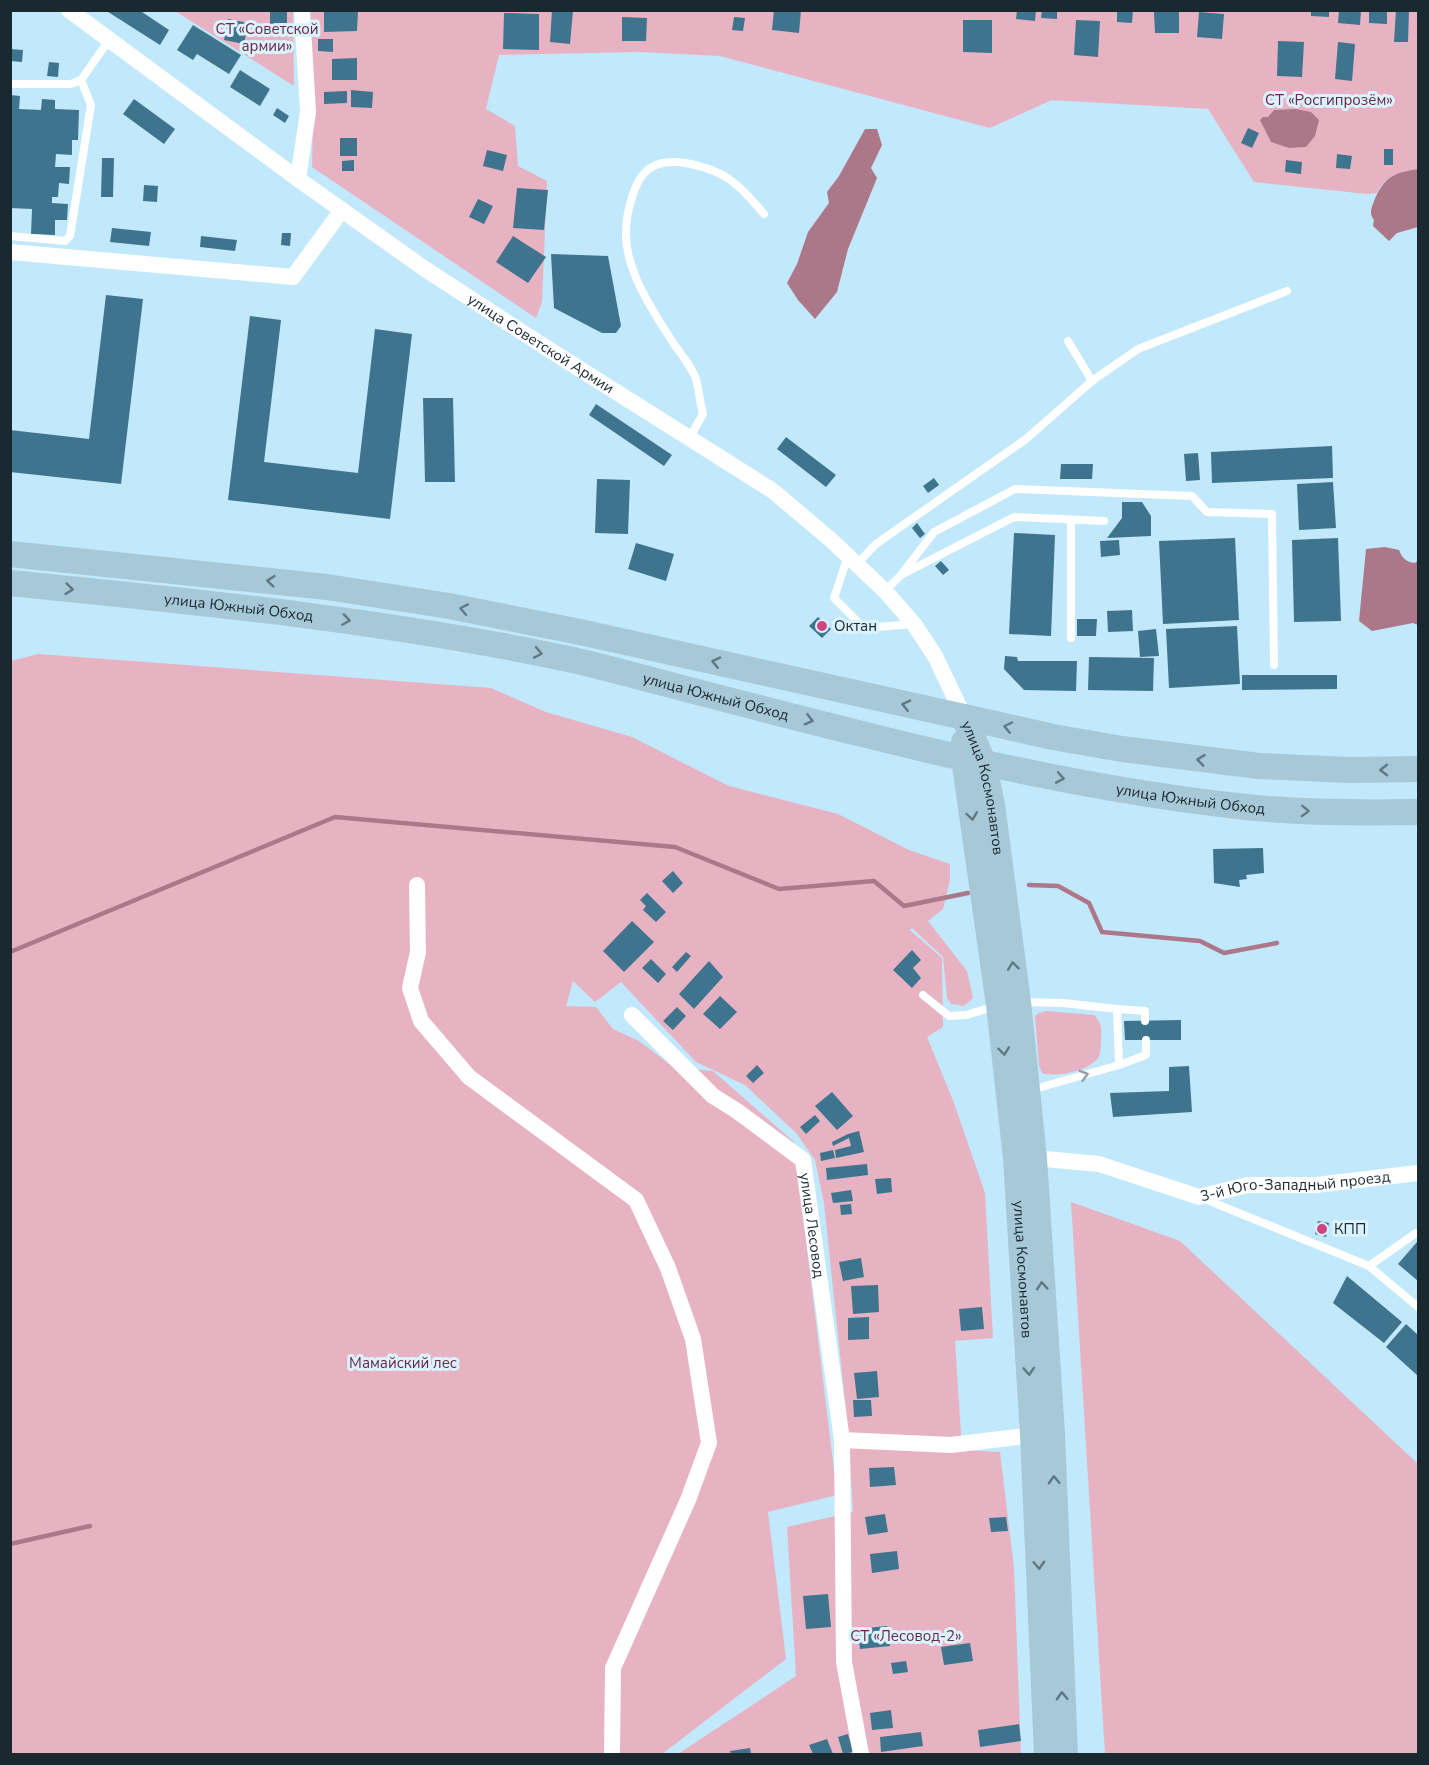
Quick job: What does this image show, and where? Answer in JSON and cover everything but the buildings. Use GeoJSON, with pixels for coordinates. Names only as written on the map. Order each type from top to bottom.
{"type":"FeatureCollection","features":[{"type":"Feature","properties":{"kind":"main road","name":"улица Южный Обход"},"geometry":{"type":"LineString","coordinates":[[10,554],[327,587],[448,606],[580,632],[1076,741],[1198,760],[1339,770],[1419,769]]}},
{"type":"Feature","properties":{"kind":"main road","name":"улица Южный Обход"},"geometry":{"type":"LineString","coordinates":[[10,583],[323,616],[443,635],[574,661],[973,760],[1151,794],[1247,807],[1357,813],[1419,812]]}},
{"type":"Feature","properties":{"kind":"main road","name":"улица Космонавтов"},"geometry":{"type":"LineString","coordinates":[[964,717],[973,760],[1008,1003],[1028,1091],[1034,1158],[1042,1434],[1047,1755]]}},
{"type":"Feature","properties":{"kind":"main road","name":"улица Космонавтов"},"geometry":{"type":"LineString","coordinates":[[1008,1003],[1016,1158],[1042,1434],[1065,1755]]}},
{"type":"Feature","properties":{"kind":"street","name":"улица Советской Армии"},"geometry":{"type":"LineString","coordinates":[[69,10],[298,179],[435,275],[773,491],[885,591],[914,624],[935,656],[964,717]]}},
{"type":"Feature","properties":{"kind":"street"},"geometry":{"type":"LineString","coordinates":[[298,179],[308,112],[302,10]]}},
{"type":"Feature","properties":{"kind":"street"},"geometry":{"type":"LineString","coordinates":[[10,252],[293,277],[342,210]]}},
{"type":"Feature","properties":{"kind":"street"},"geometry":{"type":"LineString","coordinates":[[417,885],[418,952],[410,988],[421,1021],[469,1077],[636,1200],[668,1268],[693,1340],[709,1443],[688,1500],[613,1668],[612,1755]]}},
{"type":"Feature","properties":{"kind":"street","name":"улица Лесовод"},"geometry":{"type":"LineString","coordinates":[[633,1015],[713,1096],[803,1160],[842,1440],[844,1662],[861,1755]]}},
{"type":"Feature","properties":{"kind":"street","name":"3-й Юго-Западный проезд"},"geometry":{"type":"LineString","coordinates":[[1034,1158],[1100,1164],[1199,1197],[1247,1185],[1316,1185],[1419,1173]]}},
{"type":"Feature","properties":{"kind":"street"},"geometry":{"type":"LineString","coordinates":[[842,1440],[951,1445],[1042,1434]]}},
{"type":"Feature","properties":{"kind":"lane"},"geometry":{"type":"LineString","coordinates":[[10,84],[71,84],[81,80],[109,40]]}},
{"type":"Feature","properties":{"kind":"lane"},"geometry":{"type":"LineString","coordinates":[[10,236],[64,241],[70,236],[91,105],[81,80]]}},
{"type":"Feature","properties":{"kind":"lane"},"geometry":{"type":"LineString","coordinates":[[690,437],[703,414],[695,377],[654,313],[636,276],[628,251],[626,233],[634,186],[643,173],[657,164],[675,162],[702,166],[729,179],[764,214]]}},
{"type":"Feature","properties":{"kind":"lane"},"geometry":{"type":"LineString","coordinates":[[914,624],[864,628],[834,598],[852,560],[1026,439],[1092,381],[1138,349],[1287,291]]}},
{"type":"Feature","properties":{"kind":"lane"},"geometry":{"type":"LineString","coordinates":[[1068,341],[1092,381]]}},
{"type":"Feature","properties":{"kind":"lane"},"geometry":{"type":"LineString","coordinates":[[885,591],[901,575],[934,532],[1015,489],[1192,496],[1207,512],[1272,514],[1274,665]]}},
{"type":"Feature","properties":{"kind":"lane"},"geometry":{"type":"LineString","coordinates":[[901,575],[1014,517],[1104,521]]}},
{"type":"Feature","properties":{"kind":"lane"},"geometry":{"type":"LineString","coordinates":[[1071,520],[1071,638]]}},
{"type":"Feature","properties":{"kind":"lane"},"geometry":{"type":"LineString","coordinates":[[923,995],[949,1016],[966,1015],[1008,1003],[1063,1003],[1145,1011],[1145,1021]]}},
{"type":"Feature","properties":{"kind":"lane"},"geometry":{"type":"LineString","coordinates":[[1118,1009],[1119,1065]]}},
{"type":"Feature","properties":{"kind":"lane"},"geometry":{"type":"LineString","coordinates":[[1028,1091],[1146,1055],[1146,1040]]}},
{"type":"Feature","properties":{"kind":"lane"},"geometry":{"type":"LineString","coordinates":[[1199,1197],[1369,1266],[1419,1307]]}},
{"type":"Feature","properties":{"kind":"lane"},"geometry":{"type":"LineString","coordinates":[[1369,1266],[1416,1233],[1419,1234]]}},
{"type":"Feature","properties":{"kind":"green space","name":"СТ «Советской армии»"},"geometry":{"type":"Polygon","coordinates":[[[175,11],[293,11],[294,86],[175,11]]]}},
{"type":"Feature","properties":{"kind":"green space","name":"СТ «Росгипрозём»"},"geometry":{"type":"Polygon","coordinates":[[[308,11],[1418,11],[1418,169],[1394,176],[1384,182],[1377,193],[1367,194],[1254,182],[1208,109],[1052,100],[990,128],[720,56],[639,52],[499,55],[486,109],[515,126],[518,166],[547,181],[542,302],[536,318],[312,167],[313,112],[308,11]]]}},
{"type":"Feature","properties":{"kind":"green space","name":"Мамайский лес"},"geometry":{"type":"Polygon","coordinates":[[[38,654],[491,688],[546,712],[632,737],[729,786],[838,814],[909,850],[950,864],[950,880],[943,909],[928,921],[967,971],[973,998],[964,1006],[951,1004],[947,998],[943,957],[912,928],[910,930],[942,958],[943,1027],[927,1037],[954,1103],[985,1193],[993,1338],[955,1341],[962,1450],[1000,1452],[1014,1568],[1021,1754],[678,1754],[796,1676],[787,1527],[853,1512],[848,1430],[824,1203],[815,1160],[796,1133],[745,1085],[696,1062],[621,982],[595,1002],[573,981],[566,1006],[596,1007],[613,1029],[639,1041],[673,1067],[713,1071],[794,1142],[837,1495],[768,1512],[786,1659],[662,1754],[11,1754],[10,702],[12,701],[10,700],[11,661],[38,654]]]}},
{"type":"Feature","properties":{"kind":"green space"},"geometry":{"type":"Polygon","coordinates":[[[1046,1011],[1094,1015],[1100,1022],[1101,1030],[1100,1052],[1095,1061],[1074,1072],[1042,1073],[1039,1065],[1035,1016],[1046,1011]]]}},
{"type":"Feature","properties":{"kind":"green space"},"geometry":{"type":"Polygon","coordinates":[[[1071,1202],[1180,1241],[1418,1464],[1418,1754],[1105,1754],[1071,1202]]]}},
{"type":"Feature","properties":{"kind":"shaded area"},"geometry":{"type":"Polygon","coordinates":[[[1296,109],[1311,112],[1319,120],[1315,136],[1306,147],[1289,148],[1271,142],[1260,120],[1268,117],[1274,110],[1296,109]]]}},
{"type":"Feature","properties":{"kind":"shaded area"},"geometry":{"type":"Polygon","coordinates":[[[865,129],[877,129],[882,145],[871,168],[877,178],[848,249],[837,292],[815,319],[787,283],[797,264],[808,232],[829,203],[827,192],[839,176],[865,129]]]}},
{"type":"Feature","properties":{"kind":"shaded area"},"geometry":{"type":"Polygon","coordinates":[[[1418,169],[1418,227],[1397,233],[1389,241],[1373,226],[1371,211],[1374,201],[1382,186],[1390,178],[1402,172],[1418,169]]]}},
{"type":"Feature","properties":{"kind":"shaded area"},"geometry":{"type":"Polygon","coordinates":[[[1385,547],[1399,550],[1409,562],[1415,563],[1418,560],[1418,625],[1413,623],[1372,631],[1359,621],[1366,549],[1385,547]]]}},
{"type":"Feature","properties":{"kind":"waterway"},"geometry":{"type":"LineString","coordinates":[[10,952],[335,817],[675,847],[779,889],[874,881],[904,906],[968,893]]}},
{"type":"Feature","properties":{"kind":"waterway"},"geometry":{"type":"LineString","coordinates":[[1029,885],[1058,886],[1089,903],[1102,932],[1200,941],[1224,953],[1277,943]]}},
{"type":"Feature","properties":{"kind":"waterway"},"geometry":{"type":"LineString","coordinates":[[10,1544],[90,1526]]}},
{"type":"Feature","properties":{"kind":"place","name":"Октан"},"geometry":{"type":"Point","coordinates":[822,626]}},
{"type":"Feature","properties":{"kind":"place","name":"КПП"},"geometry":{"type":"Point","coordinates":[1322,1229]}},
{"type":"Feature","properties":{"kind":"park label","name":"СТ «Лесовод-2»"},"geometry":{"type":"Point","coordinates":[906,1636]}}]}
